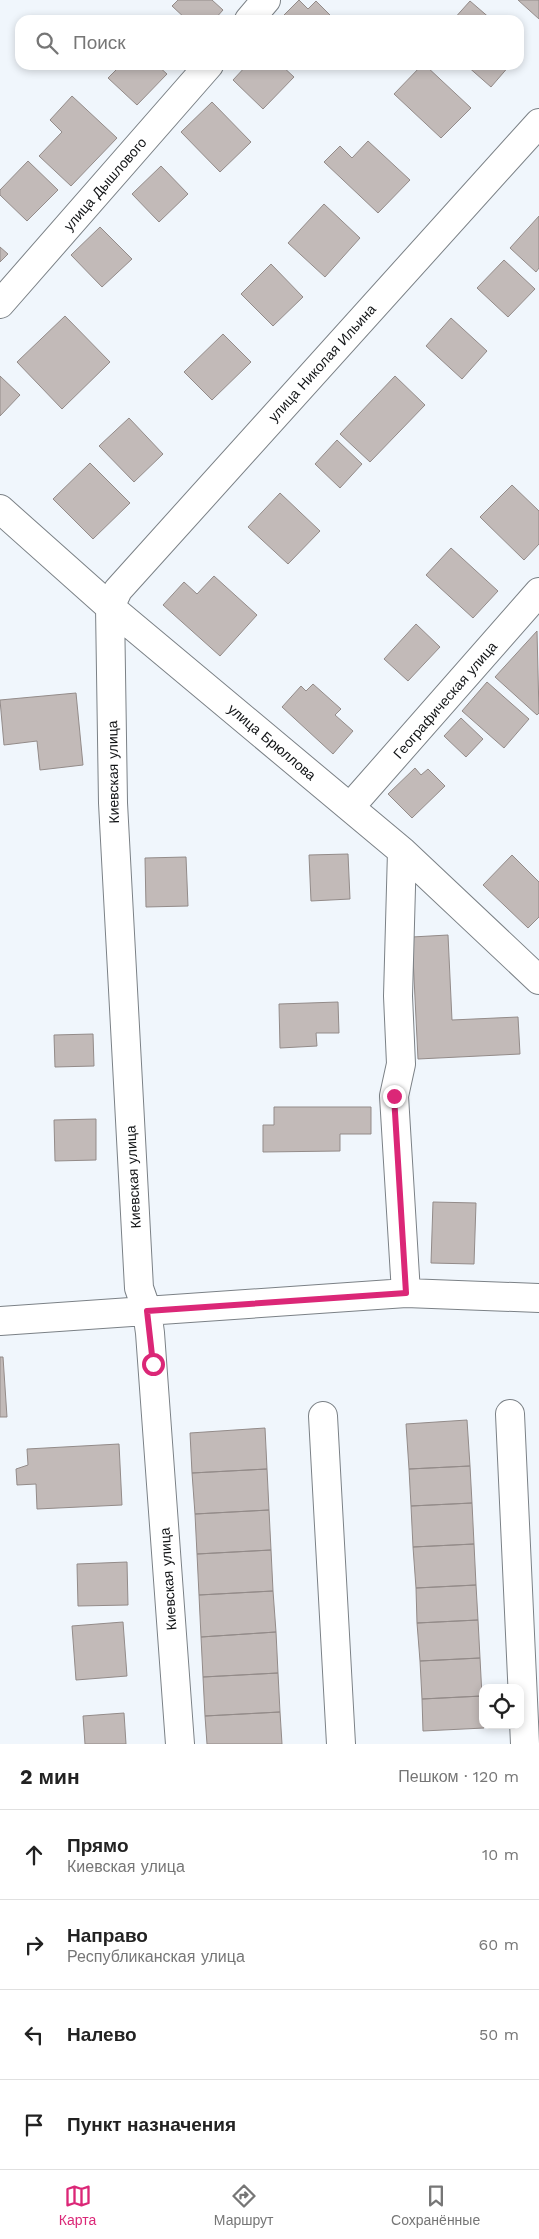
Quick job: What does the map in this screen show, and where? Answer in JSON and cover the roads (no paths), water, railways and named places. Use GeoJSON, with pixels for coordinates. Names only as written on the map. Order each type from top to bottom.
{"type":"FeatureCollection","features":[{"type":"Feature","properties":{"kind":"street"},"geometry":{"type":"LineString","coordinates":[[253,15],[266,0]]}},
{"type":"Feature","properties":{"kind":"street","name":"улица Дышлового"},"geometry":{"type":"LineString","coordinates":[[0,304],[205,70]]}},
{"type":"Feature","properties":{"kind":"street","name":"улица Николая Ильина"},"geometry":{"type":"LineString","coordinates":[[110,607],[118,590],[539,123]]}},
{"type":"Feature","properties":{"kind":"street","name":"улица Брюллова"},"geometry":{"type":"LineString","coordinates":[[0,509],[110,607],[402,851],[539,980]]}},
{"type":"Feature","properties":{"kind":"street","name":"Географическая улица"},"geometry":{"type":"LineString","coordinates":[[349,806],[539,592]]}},
{"type":"Feature","properties":{"kind":"street","name":"Киевская улица"},"geometry":{"type":"LineString","coordinates":[[110,607],[113,803],[138,1288],[147,1311],[151,1340],[180,1744]]}},
{"type":"Feature","properties":{"kind":"street"},"geometry":{"type":"LineString","coordinates":[[402,851],[398,996],[401,1064],[394,1096],[406,1293]]}},
{"type":"Feature","properties":{"kind":"street"},"geometry":{"type":"LineString","coordinates":[[0,1321],[406,1293],[539,1298]]}},
{"type":"Feature","properties":{"kind":"street"},"geometry":{"type":"LineString","coordinates":[[510,1414],[525,1744]]}},
{"type":"Feature","properties":{"kind":"street"},"geometry":{"type":"LineString","coordinates":[[323,1416],[341,1744]]}}]}
